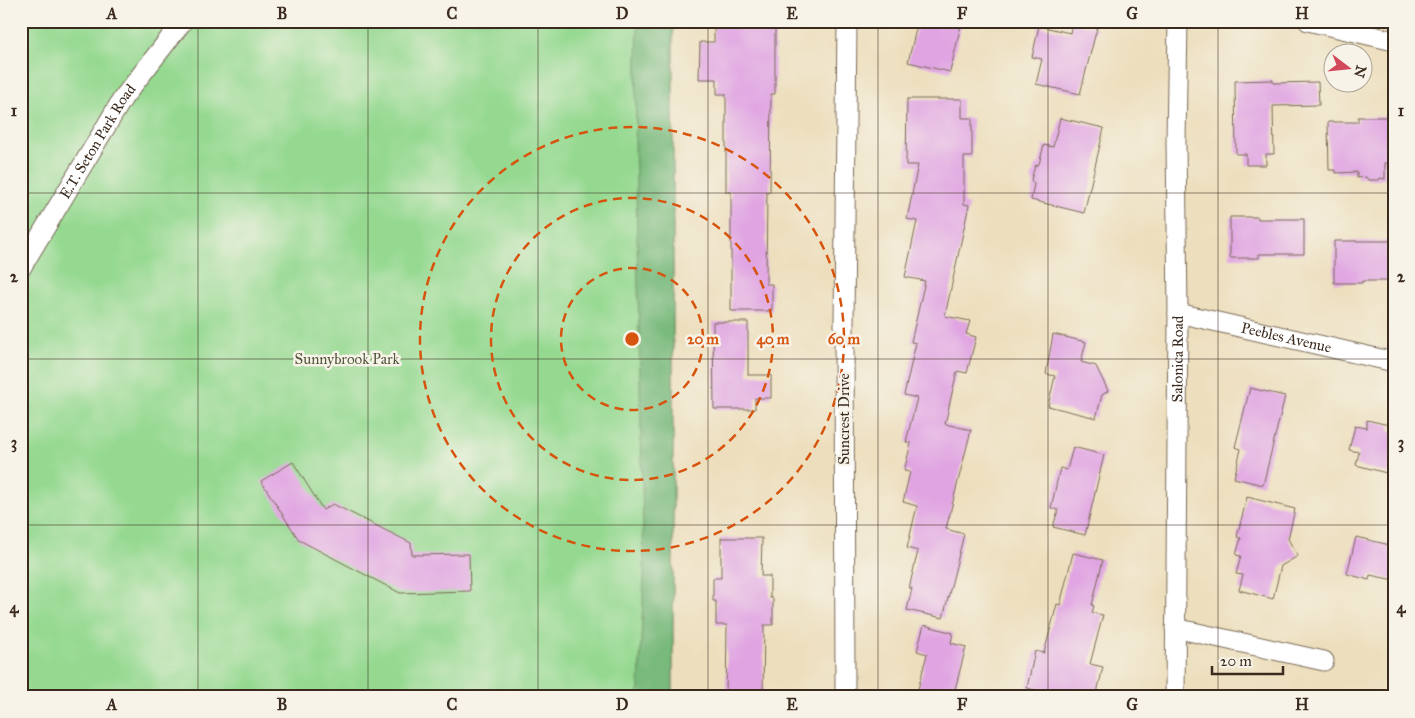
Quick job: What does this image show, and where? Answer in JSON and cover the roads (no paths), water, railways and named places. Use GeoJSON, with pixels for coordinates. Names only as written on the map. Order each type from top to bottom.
{"type":"FeatureCollection","features":[{"type":"Feature","properties":{"kind":"street","name":"E.T. Seton Park Road"},"geometry":{"type":"LineString","coordinates":[[21,268],[123,98],[183,21]]}},
{"type":"Feature","properties":{"kind":"street","name":"Suncrest Drive"},"geometry":{"type":"LineString","coordinates":[[845,697],[844,312],[847,21]]}},
{"type":"Feature","properties":{"kind":"street","name":"Salonica Road"},"geometry":{"type":"LineString","coordinates":[[1175,697],[1178,21]]}},
{"type":"Feature","properties":{"kind":"street"},"geometry":{"type":"LineString","coordinates":[[1308,21],[1394,41]]}},
{"type":"Feature","properties":{"kind":"street","name":"Peebles Avenue"},"geometry":{"type":"LineString","coordinates":[[1178,313],[1394,362]]}},
{"type":"Feature","properties":{"kind":"street"},"geometry":{"type":"LineString","coordinates":[[1175,628],[1324,661]]}},
{"type":"Feature","properties":{"kind":"park label","name":"Sunnybrook Park"},"geometry":{"type":"Point","coordinates":[347,359]}}]}
